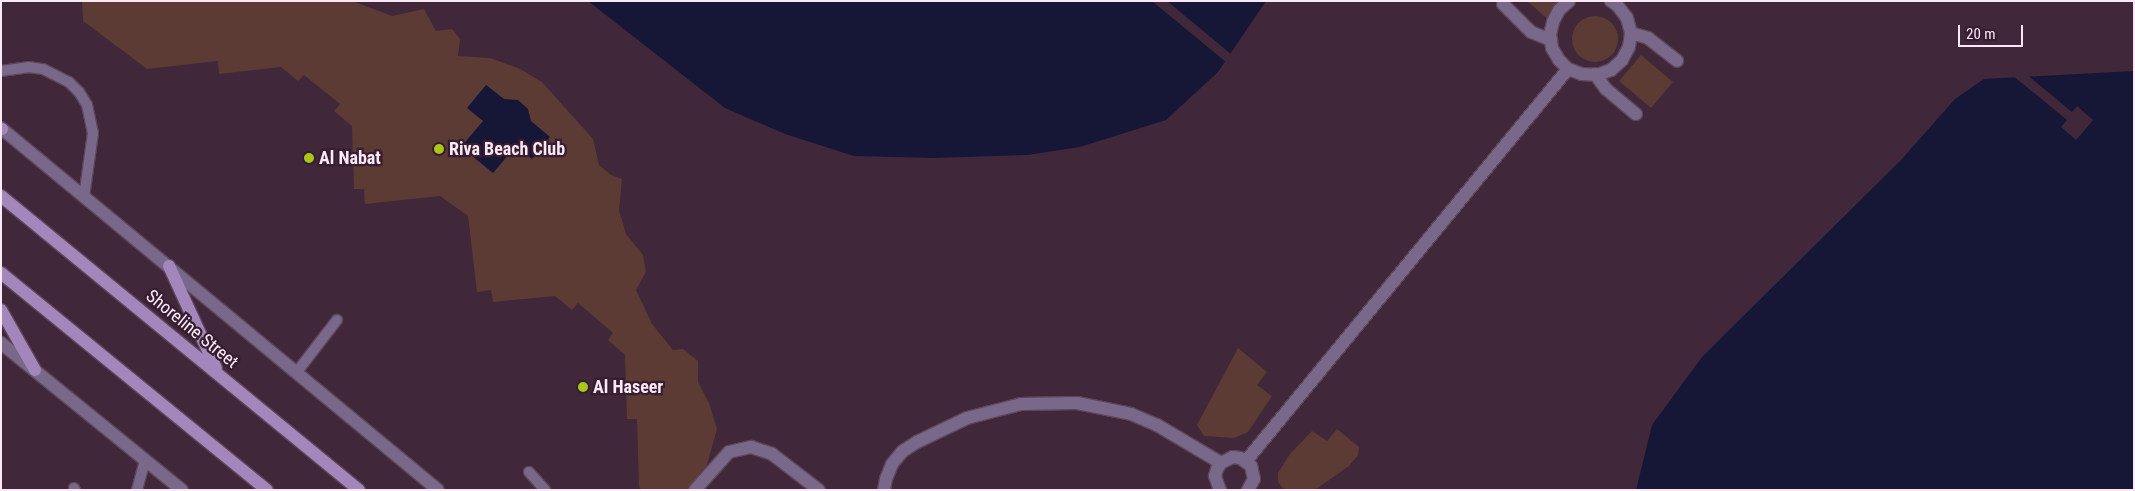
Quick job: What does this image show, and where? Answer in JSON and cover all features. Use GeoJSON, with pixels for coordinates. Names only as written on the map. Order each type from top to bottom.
{"type":"FeatureCollection","features":[{"type":"Feature","properties":{"kind":"main road","name":"Shoreline Street"},"geometry":{"type":"LineString","coordinates":[[1,196],[359,490]]}},
{"type":"Feature","properties":{"kind":"main road"},"geometry":{"type":"LineString","coordinates":[[169,266],[218,373]]}},
{"type":"Feature","properties":{"kind":"main road"},"geometry":{"type":"LineString","coordinates":[[1,273],[267,490]]}},
{"type":"Feature","properties":{"kind":"main road"},"geometry":{"type":"LineString","coordinates":[[1,310],[36,370]]}},
{"type":"Feature","properties":{"kind":"street"},"geometry":{"type":"LineString","coordinates":[[1569,1],[1559,10],[1553,22],[1551,40],[1558,60],[1568,69],[1582,74],[1595,74],[1611,70],[1622,60],[1629,47],[1631,32],[1627,18],[1617,3]]}},
{"type":"Feature","properties":{"kind":"street"},"geometry":{"type":"LineString","coordinates":[[1503,4],[1531,32],[1551,40]]}},
{"type":"Feature","properties":{"kind":"street"},"geometry":{"type":"LineString","coordinates":[[1631,32],[1648,38],[1677,61]]}},
{"type":"Feature","properties":{"kind":"street"},"geometry":{"type":"LineString","coordinates":[[1246,461],[1568,69]]}},
{"type":"Feature","properties":{"kind":"street"},"geometry":{"type":"LineString","coordinates":[[1595,74],[1606,89],[1636,114]]}},
{"type":"Feature","properties":{"kind":"street"},"geometry":{"type":"LineString","coordinates":[[1,129],[438,490]]}},
{"type":"Feature","properties":{"kind":"street"},"geometry":{"type":"LineString","coordinates":[[1,343],[182,490]]}},
{"type":"Feature","properties":{"kind":"street"},"geometry":{"type":"LineString","coordinates":[[884,490],[892,464],[903,451],[917,442],[967,418],[985,412],[1039,402],[1077,402],[1131,414],[1157,425],[1221,463]]}},
{"type":"Feature","properties":{"kind":"street"},"geometry":{"type":"LineString","coordinates":[[695,490],[729,452],[751,447],[772,454],[819,490]]}},
{"type":"Feature","properties":{"kind":"street"},"geometry":{"type":"LineString","coordinates":[[1220,490],[1215,476],[1221,463],[1233,457],[1246,461],[1253,472],[1252,488]]}},
{"type":"Feature","properties":{"kind":"lane"},"geometry":{"type":"LineString","coordinates":[[1,71],[28,67],[43,69],[69,82],[80,92],[87,105],[93,133],[84,197]]}},
{"type":"Feature","properties":{"kind":"lane"},"geometry":{"type":"LineString","coordinates":[[296,373],[337,320]]}},
{"type":"Feature","properties":{"kind":"lane"},"geometry":{"type":"LineString","coordinates":[[137,490],[144,460]]}},
{"type":"Feature","properties":{"kind":"lane"},"geometry":{"type":"LineString","coordinates":[[529,472],[545,490]]}},
{"type":"Feature","properties":{"kind":"shaded area"},"geometry":{"type":"Polygon","coordinates":[[[82,1],[352,1],[392,16],[424,9],[436,31],[452,29],[460,39],[458,56],[490,58],[520,69],[542,82],[593,139],[599,165],[611,175],[622,179],[619,210],[626,234],[643,255],[646,272],[636,290],[652,324],[673,350],[683,349],[698,361],[698,382],[709,403],[717,429],[706,468],[689,490],[642,490],[639,487],[637,419],[627,419],[625,355],[608,340],[613,333],[578,303],[572,310],[555,296],[493,302],[491,290],[477,292],[468,216],[440,196],[365,204],[364,189],[354,189],[352,126],[334,111],[340,104],[304,75],[298,81],[281,67],[219,74],[218,61],[147,69],[83,21],[82,1]]]}},
{"type":"Feature","properties":{"kind":"shaded area"},"geometry":{"type":"Polygon","coordinates":[[[588,1],[1266,1],[1218,72],[1166,120],[1080,147],[1027,155],[934,158],[854,156],[785,134],[725,108],[588,1]]]}},
{"type":"Feature","properties":{"kind":"shaded area"},"geometry":{"type":"Polygon","coordinates":[[[1527,1],[1567,1],[1550,21],[1527,1]]]}},
{"type":"Feature","properties":{"kind":"shaded area"},"geometry":{"type":"Polygon","coordinates":[[[1595,16],[1608,20],[1614,26],[1618,39],[1614,52],[1608,58],[1595,62],[1582,58],[1576,52],[1572,39],[1576,26],[1582,20],[1595,16]]]}},
{"type":"Feature","properties":{"kind":"shaded area"},"geometry":{"type":"Polygon","coordinates":[[[1641,55],[1673,82],[1651,108],[1619,81],[1641,55]]]}},
{"type":"Feature","properties":{"kind":"shaded area"},"geometry":{"type":"Polygon","coordinates":[[[2134,71],[2134,490],[1636,490],[1652,425],[1702,357],[1901,160],[1955,99],[1984,79],[2134,71]]]}},
{"type":"Feature","properties":{"kind":"shaded area"},"geometry":{"type":"Polygon","coordinates":[[[486,85],[504,99],[518,100],[528,109],[531,121],[550,137],[532,159],[516,146],[493,173],[461,147],[483,121],[467,108],[486,85]]]}},
{"type":"Feature","properties":{"kind":"shaded area"},"geometry":{"type":"Polygon","coordinates":[[[1238,348],[1267,372],[1257,385],[1272,396],[1248,432],[1234,438],[1204,436],[1197,425],[1238,348]]]}},
{"type":"Feature","properties":{"kind":"shaded area"},"geometry":{"type":"Polygon","coordinates":[[[1337,429],[1359,447],[1358,455],[1349,466],[1315,490],[1284,490],[1278,482],[1278,473],[1290,454],[1312,431],[1327,441],[1337,429]]]}},
{"type":"Feature","properties":{"kind":"pier"},"geometry":{"type":"Polygon","coordinates":[[[1152,1],[1167,1],[1232,55],[1227,63],[1152,1]]]}},
{"type":"Feature","properties":{"kind":"pier"},"geometry":{"type":"Polygon","coordinates":[[[2026,74],[2072,112],[2077,106],[2093,120],[2076,140],[2061,127],[2067,120],[2012,75],[2026,74]]]}},
{"type":"Feature","properties":{"kind":"place","name":"Riva Beach Club"},"geometry":{"type":"Point","coordinates":[439,149]}},
{"type":"Feature","properties":{"kind":"place","name":"Al Nabat"},"geometry":{"type":"Point","coordinates":[309,158]}},
{"type":"Feature","properties":{"kind":"place","name":"Al Haseer"},"geometry":{"type":"Point","coordinates":[583,387]}}]}
